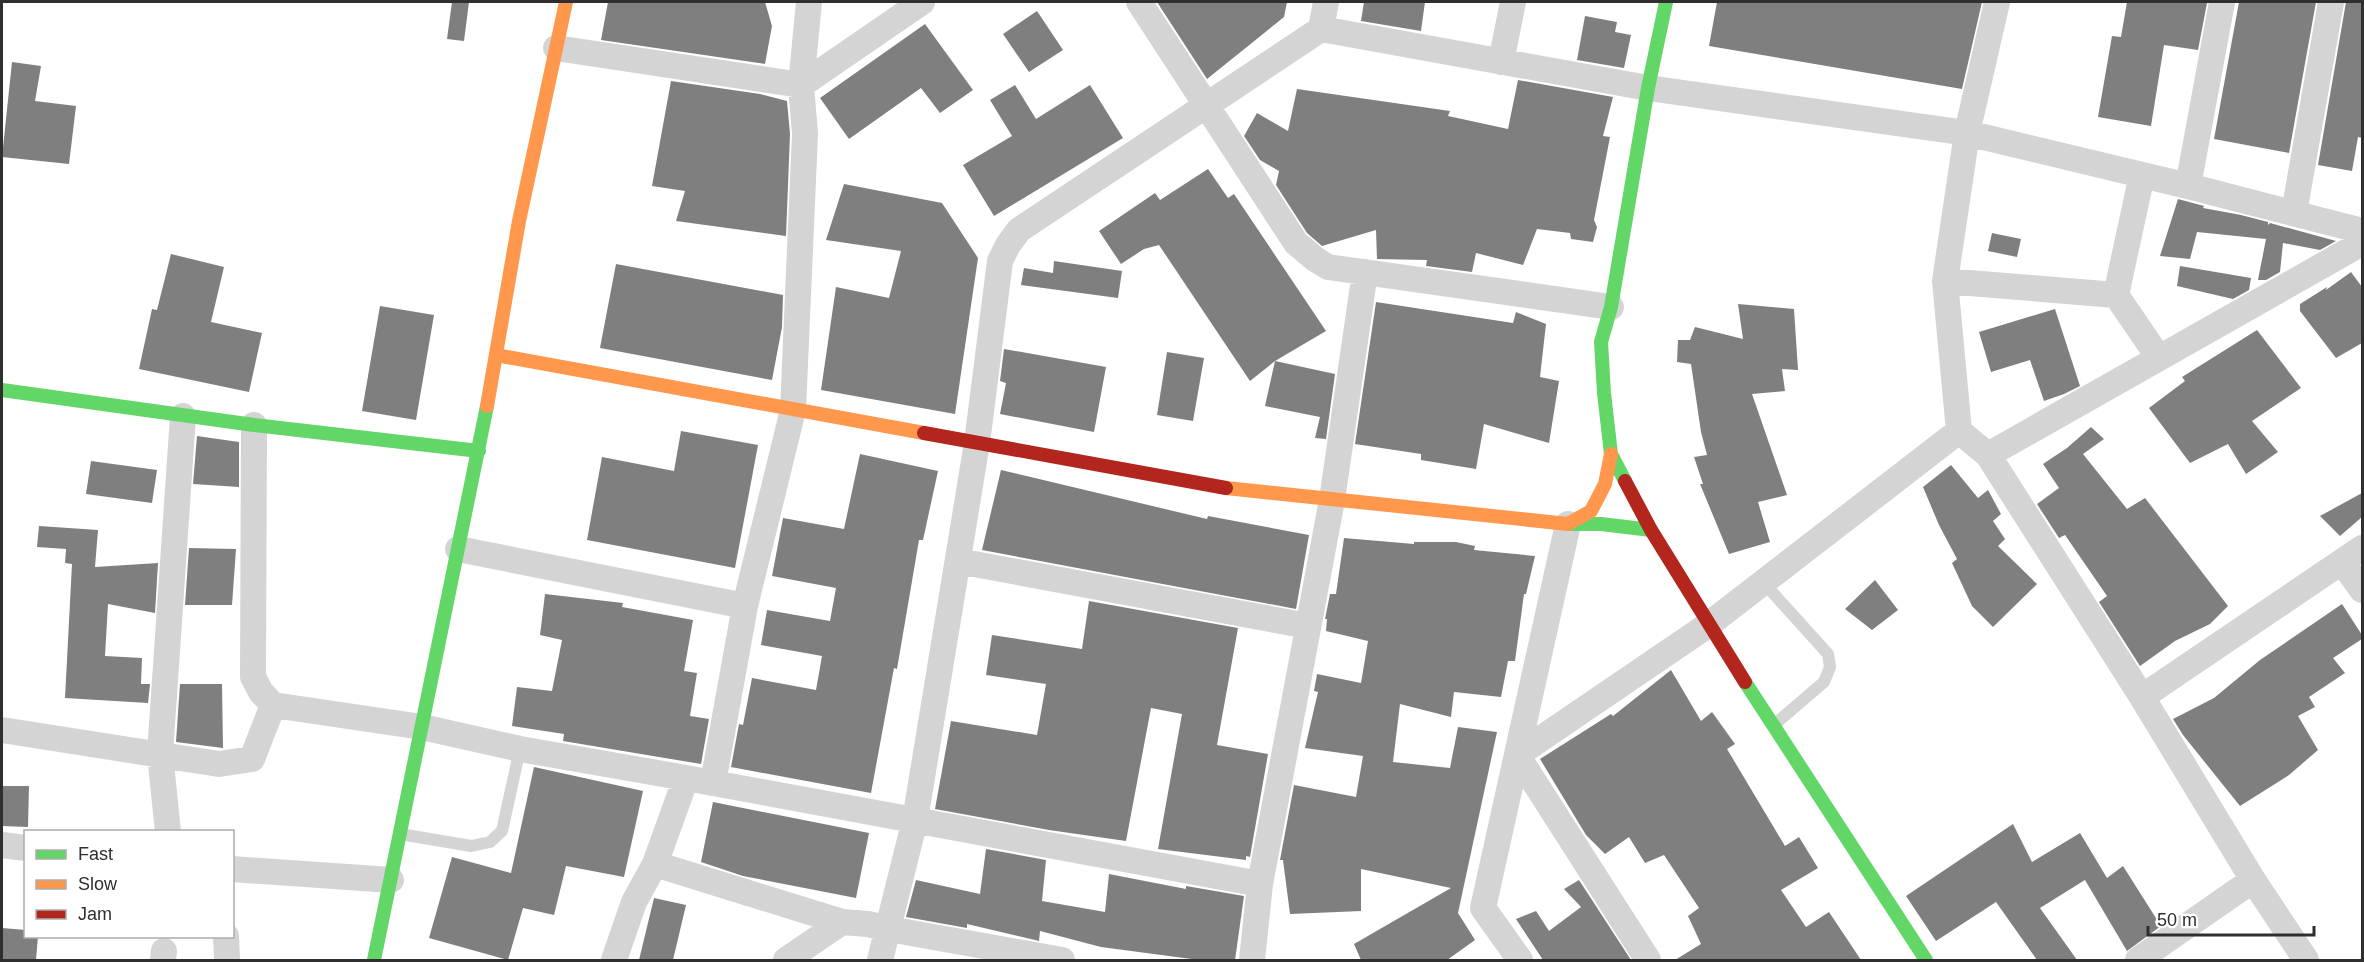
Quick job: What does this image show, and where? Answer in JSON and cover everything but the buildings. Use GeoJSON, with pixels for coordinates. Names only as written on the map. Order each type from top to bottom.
{"type":"FeatureCollection","features":[{"type":"Feature","properties":{"kind":"street"},"geometry":{"type":"LineString","coordinates":[[374,960],[479,451],[519,221],[566,2]]}},
{"type":"Feature","properties":{"kind":"street"},"geometry":{"type":"LineString","coordinates":[[713,783],[745,606],[793,410],[806,134],[801,85],[809,2]]}},
{"type":"Feature","properties":{"kind":"street"},"geometry":{"type":"LineString","coordinates":[[556,48],[801,85],[922,2]]}},
{"type":"Feature","properties":{"kind":"street"},"geometry":{"type":"LineString","coordinates":[[1139,2],[1296,243],[1315,260],[1328,267],[1611,307]]}},
{"type":"Feature","properties":{"kind":"street"},"geometry":{"type":"LineString","coordinates":[[1322,29],[1326,2]]}},
{"type":"Feature","properties":{"kind":"street"},"geometry":{"type":"LineString","coordinates":[[1501,62],[1513,2]]}},
{"type":"Feature","properties":{"kind":"street"},"geometry":{"type":"LineString","coordinates":[[1520,960],[1484,908],[1568,524],[1591,511],[1605,484],[1611,454],[1601,342],[1611,307],[1648,88],[1666,2]]}},
{"type":"Feature","properties":{"kind":"street"},"geometry":{"type":"LineString","coordinates":[[1997,2],[1967,133],[1945,281],[1959,431],[1989,455],[2142,697],[2253,880],[2306,960]]}},
{"type":"Feature","properties":{"kind":"street"},"geometry":{"type":"LineString","coordinates":[[2188,186],[2223,2]]}},
{"type":"Feature","properties":{"kind":"street"},"geometry":{"type":"LineString","coordinates":[[2294,213],[2331,2]]}},
{"type":"Feature","properties":{"kind":"street"},"geometry":{"type":"LineString","coordinates":[[880,960],[915,820],[977,443],[1000,261],[1019,230],[1322,29],[1648,88],[1967,133],[2362,231]]}},
{"type":"Feature","properties":{"kind":"street"},"geometry":{"type":"LineString","coordinates":[[2142,175],[2116,295],[2159,358]]}},
{"type":"Feature","properties":{"kind":"street"},"geometry":{"type":"LineString","coordinates":[[1989,455],[2362,243]]}},
{"type":"Feature","properties":{"kind":"street"},"geometry":{"type":"LineString","coordinates":[[1252,960],[1260,884],[1332,500],[1365,272]]}},
{"type":"Feature","properties":{"kind":"street"},"geometry":{"type":"LineString","coordinates":[[1945,281],[2116,295]]}},
{"type":"Feature","properties":{"kind":"street"},"geometry":{"type":"LineString","coordinates":[[496,355],[1246,492],[1651,530]]}},
{"type":"Feature","properties":{"kind":"street"},"geometry":{"type":"LineString","coordinates":[[2,390],[183,416],[479,451]]}},
{"type":"Feature","properties":{"kind":"street"},"geometry":{"type":"LineString","coordinates":[[168,830],[160,754],[183,416]]}},
{"type":"Feature","properties":{"kind":"street"},"geometry":{"type":"LineString","coordinates":[[254,425],[253,677],[261,692],[273,705],[422,727],[520,749],[1260,884]]}},
{"type":"Feature","properties":{"kind":"street"},"geometry":{"type":"LineString","coordinates":[[1517,755],[1708,625],[1959,431]]}},
{"type":"Feature","properties":{"kind":"street"},"geometry":{"type":"LineString","coordinates":[[1611,454],[1651,530],[1708,625],[1926,960]]}},
{"type":"Feature","properties":{"kind":"street"},"geometry":{"type":"LineString","coordinates":[[458,549],[745,606]]}},
{"type":"Feature","properties":{"kind":"street"},"geometry":{"type":"LineString","coordinates":[[2142,697],[2352,555],[2362,590]]}},
{"type":"Feature","properties":{"kind":"street"},"geometry":{"type":"LineString","coordinates":[[958,561],[1308,626]]}},
{"type":"Feature","properties":{"kind":"street"},"geometry":{"type":"LineString","coordinates":[[2,730],[219,764],[252,759],[273,705]]}},
{"type":"Feature","properties":{"kind":"street"},"geometry":{"type":"LineString","coordinates":[[1517,755],[1648,960]]}},
{"type":"Feature","properties":{"kind":"street"},"geometry":{"type":"LineString","coordinates":[[614,960],[634,903],[655,864],[686,778]]}},
{"type":"Feature","properties":{"kind":"street"},"geometry":{"type":"LineString","coordinates":[[2,845],[24,848]]}},
{"type":"Feature","properties":{"kind":"street"},"geometry":{"type":"LineString","coordinates":[[655,864],[842,922],[868,924],[889,930],[1062,960]]}},
{"type":"Feature","properties":{"kind":"street"},"geometry":{"type":"LineString","coordinates":[[234,869],[391,880]]}},
{"type":"Feature","properties":{"kind":"street"},"geometry":{"type":"LineString","coordinates":[[2139,960],[2253,880]]}},
{"type":"Feature","properties":{"kind":"street"},"geometry":{"type":"LineString","coordinates":[[786,960],[842,922]]}},
{"type":"Feature","properties":{"kind":"street"},"geometry":{"type":"LineString","coordinates":[[226,938],[227,960]]}},
{"type":"Feature","properties":{"kind":"lane"},"geometry":{"type":"LineString","coordinates":[[1763,582],[1828,654],[1830,667],[1824,682],[1773,726]]}},
{"type":"Feature","properties":{"kind":"lane"},"geometry":{"type":"LineString","coordinates":[[400,834],[471,846],[490,842],[502,831],[520,749]]}},
{"type":"Feature","properties":{"kind":"traffic: fast"},"geometry":{"type":"LineString","coordinates":[[1625,481],[1611,454],[1601,342],[1611,307],[1648,88],[1666,2]]}},
{"type":"Feature","properties":{"kind":"traffic: fast"},"geometry":{"type":"LineString","coordinates":[[2,390],[254,425],[479,451]]}},
{"type":"Feature","properties":{"kind":"traffic: fast"},"geometry":{"type":"LineString","coordinates":[[374,960],[487,406]]}},
{"type":"Feature","properties":{"kind":"traffic: fast"},"geometry":{"type":"LineString","coordinates":[[1568,524],[1601,524],[1651,530]]}},
{"type":"Feature","properties":{"kind":"traffic: fast"},"geometry":{"type":"LineString","coordinates":[[1745,682],[1926,960]]}},
{"type":"Feature","properties":{"kind":"traffic: slow"},"geometry":{"type":"LineString","coordinates":[[487,406],[519,221],[566,2]]}},
{"type":"Feature","properties":{"kind":"traffic: slow"},"geometry":{"type":"LineString","coordinates":[[496,355],[924,433]]}},
{"type":"Feature","properties":{"kind":"traffic: slow"},"geometry":{"type":"LineString","coordinates":[[1226,488],[1568,524],[1591,511],[1605,484],[1611,454]]}},
{"type":"Feature","properties":{"kind":"traffic: jam"},"geometry":{"type":"LineString","coordinates":[[924,433],[1226,488]]}},
{"type":"Feature","properties":{"kind":"traffic: jam"},"geometry":{"type":"LineString","coordinates":[[1625,481],[1651,530],[1745,682]]}}]}
